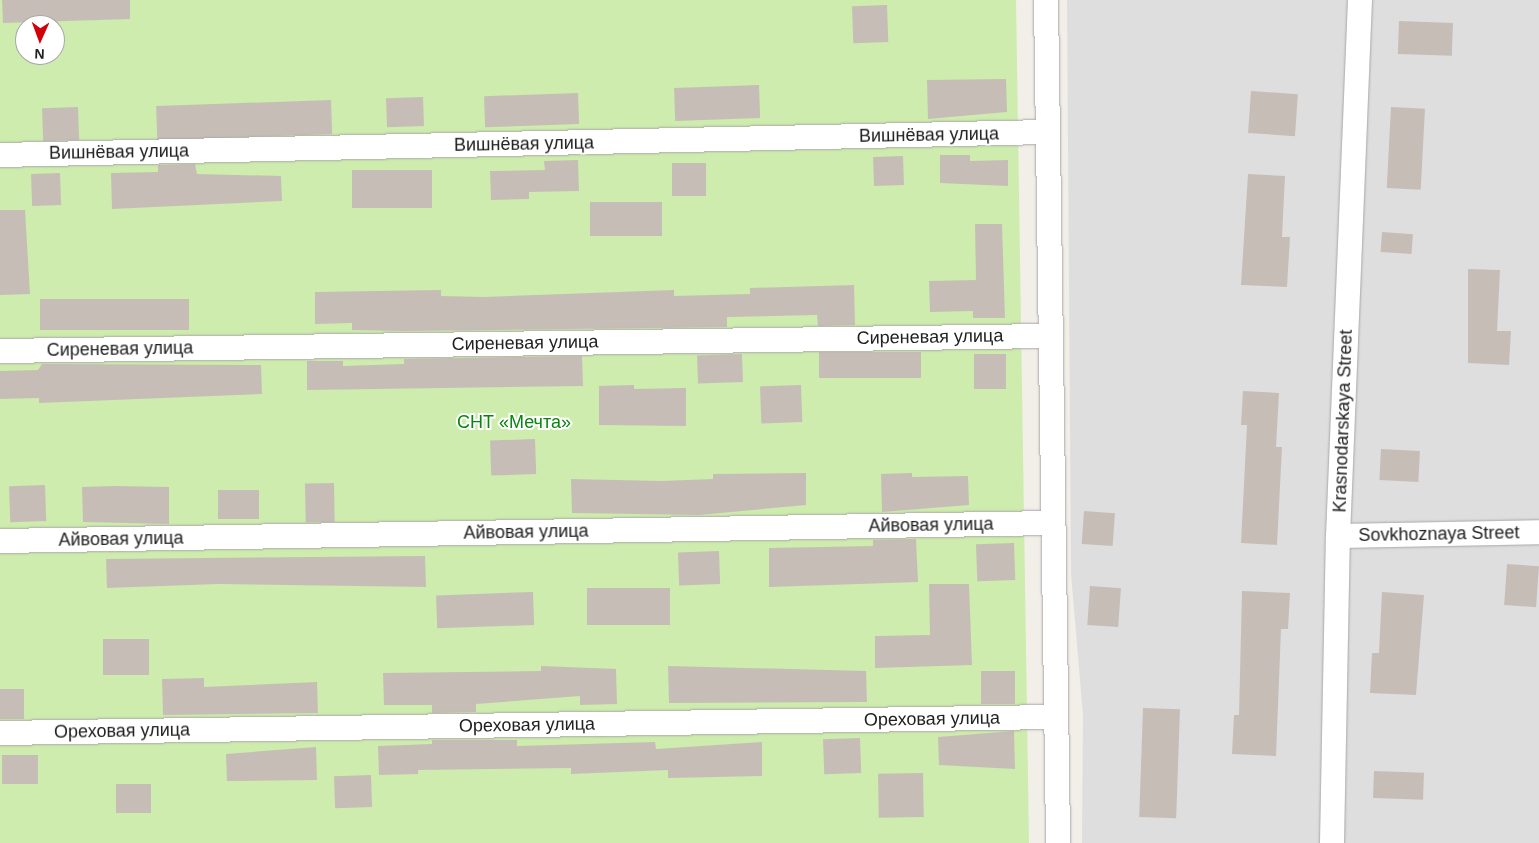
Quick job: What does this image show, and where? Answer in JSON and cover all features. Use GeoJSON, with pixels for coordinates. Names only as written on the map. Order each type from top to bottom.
{"type":"FeatureCollection","features":[{"type":"Feature","properties":{"kind":"street"},"geometry":{"type":"LineString","coordinates":[[1046,0],[1054,717],[1058,843]]}},
{"type":"Feature","properties":{"kind":"street","name":"Krasnodarskaya Street"},"geometry":{"type":"LineString","coordinates":[[1332,843],[1338,536],[1360,0]]}},
{"type":"Feature","properties":{"kind":"street","name":"Вишнёвая улица"},"geometry":{"type":"LineString","coordinates":[[0,155],[1047,132]]}},
{"type":"Feature","properties":{"kind":"street","name":"Сиреневая улица"},"geometry":{"type":"LineString","coordinates":[[0,350],[1050,336]]}},
{"type":"Feature","properties":{"kind":"street","name":"Айвовая улица"},"geometry":{"type":"LineString","coordinates":[[0,541],[1052,523]]}},
{"type":"Feature","properties":{"kind":"street","name":"Sovkhoznaya Street"},"geometry":{"type":"LineString","coordinates":[[1338,536],[1539,532]]}},
{"type":"Feature","properties":{"kind":"street","name":"Ореховая улица"},"geometry":{"type":"LineString","coordinates":[[0,733],[1054,717]]}},
{"type":"Feature","properties":{"kind":"shaded area"},"geometry":{"type":"Polygon","coordinates":[[[1067,0],[1539,0],[1539,843],[1082,843],[1083,715],[1071,574],[1067,0]]]}},
{"type":"Feature","properties":{"kind":"green space","name":"СНТ «Мечта»"},"geometry":{"type":"Polygon","coordinates":[[[0,0],[1016,0],[1029,843],[0,843],[0,0]]]}},
{"type":"Feature","properties":{"kind":"building"},"geometry":{"type":"Polygon","coordinates":[[[2,0],[130,0],[130,19],[65,21],[65,15],[15,15],[15,23],[3,23],[2,0]]]}},
{"type":"Feature","properties":{"kind":"building"},"geometry":{"type":"Polygon","coordinates":[[[887,5],[888,42],[853,43],[852,6],[887,5]]]}},
{"type":"Feature","properties":{"kind":"building"},"geometry":{"type":"Polygon","coordinates":[[[1399,21],[1453,23],[1452,56],[1398,54],[1399,21]]]}},
{"type":"Feature","properties":{"kind":"building"},"geometry":{"type":"Polygon","coordinates":[[[1006,79],[1007,112],[928,119],[927,80],[1006,79]]]}},
{"type":"Feature","properties":{"kind":"building"},"geometry":{"type":"Polygon","coordinates":[[[759,85],[760,118],[675,121],[674,88],[759,85]]]}},
{"type":"Feature","properties":{"kind":"building"},"geometry":{"type":"Polygon","coordinates":[[[1251,91],[1298,94],[1295,136],[1248,133],[1251,91]]]}},
{"type":"Feature","properties":{"kind":"building"},"geometry":{"type":"Polygon","coordinates":[[[578,93],[579,124],[485,127],[484,96],[578,93]]]}},
{"type":"Feature","properties":{"kind":"building"},"geometry":{"type":"Polygon","coordinates":[[[423,97],[424,126],[387,127],[386,98],[423,97]]]}},
{"type":"Feature","properties":{"kind":"building"},"geometry":{"type":"Polygon","coordinates":[[[331,100],[332,134],[157,140],[156,106],[331,100]]]}},
{"type":"Feature","properties":{"kind":"building"},"geometry":{"type":"Polygon","coordinates":[[[78,107],[79,140],[43,141],[42,108],[78,107]]]}},
{"type":"Feature","properties":{"kind":"building"},"geometry":{"type":"Polygon","coordinates":[[[1391,107],[1425,109],[1421,190],[1387,188],[1391,107]]]}},
{"type":"Feature","properties":{"kind":"building"},"geometry":{"type":"Polygon","coordinates":[[[940,155],[970,155],[970,161],[1008,160],[1008,186],[940,183],[940,155]]]}},
{"type":"Feature","properties":{"kind":"building"},"geometry":{"type":"Polygon","coordinates":[[[903,156],[904,185],[874,186],[873,157],[903,156]]]}},
{"type":"Feature","properties":{"kind":"building"},"geometry":{"type":"Polygon","coordinates":[[[578,160],[579,191],[529,192],[529,199],[491,200],[490,171],[545,170],[544,161],[578,160]]]}},
{"type":"Feature","properties":{"kind":"building"},"geometry":{"type":"Polygon","coordinates":[[[672,163],[706,163],[706,196],[672,196],[672,163]]]}},
{"type":"Feature","properties":{"kind":"building"},"geometry":{"type":"Polygon","coordinates":[[[195,164],[197,174],[281,176],[282,201],[112,209],[111,173],[158,172],[158,165],[195,164]]]}},
{"type":"Feature","properties":{"kind":"building"},"geometry":{"type":"Polygon","coordinates":[[[352,170],[432,170],[432,208],[352,208],[352,170]]]}},
{"type":"Feature","properties":{"kind":"building"},"geometry":{"type":"Polygon","coordinates":[[[60,173],[61,205],[32,206],[31,174],[60,173]]]}},
{"type":"Feature","properties":{"kind":"building"},"geometry":{"type":"Polygon","coordinates":[[[1248,174],[1285,176],[1282,237],[1290,237],[1287,287],[1241,285],[1248,174]]]}},
{"type":"Feature","properties":{"kind":"building"},"geometry":{"type":"Polygon","coordinates":[[[590,202],[662,202],[662,236],[590,236],[590,202]]]}},
{"type":"Feature","properties":{"kind":"building"},"geometry":{"type":"Polygon","coordinates":[[[0,210],[25,210],[30,294],[0,295],[0,210]]]}},
{"type":"Feature","properties":{"kind":"building"},"geometry":{"type":"Polygon","coordinates":[[[975,224],[1002,224],[1005,318],[973,318],[973,311],[930,312],[929,281],[976,280],[975,224]]]}},
{"type":"Feature","properties":{"kind":"building"},"geometry":{"type":"Polygon","coordinates":[[[1382,232],[1413,234],[1412,254],[1381,252],[1382,232]]]}},
{"type":"Feature","properties":{"kind":"building"},"geometry":{"type":"Polygon","coordinates":[[[1468,269],[1500,270],[1497,331],[1511,331],[1509,365],[1468,363],[1468,269]]]}},
{"type":"Feature","properties":{"kind":"building"},"geometry":{"type":"Polygon","coordinates":[[[854,285],[855,325],[818,326],[817,315],[727,317],[727,327],[403,331],[352,330],[352,323],[315,324],[315,292],[441,290],[441,296],[484,297],[674,290],[674,296],[750,294],[750,288],[854,285]]]}},
{"type":"Feature","properties":{"kind":"building"},"geometry":{"type":"Polygon","coordinates":[[[40,299],[189,299],[189,330],[40,330],[40,299]]]}},
{"type":"Feature","properties":{"kind":"building"},"geometry":{"type":"Polygon","coordinates":[[[819,352],[921,352],[921,378],[819,378],[819,352]]]}},
{"type":"Feature","properties":{"kind":"building"},"geometry":{"type":"Polygon","coordinates":[[[742,354],[743,382],[698,384],[697,356],[742,354]]]}},
{"type":"Feature","properties":{"kind":"building"},"geometry":{"type":"Polygon","coordinates":[[[974,354],[1006,354],[1006,389],[974,389],[974,354]]]}},
{"type":"Feature","properties":{"kind":"building"},"geometry":{"type":"Polygon","coordinates":[[[582,356],[583,386],[307,390],[307,361],[343,361],[343,366],[404,364],[404,359],[582,356]]]}},
{"type":"Feature","properties":{"kind":"building"},"geometry":{"type":"Polygon","coordinates":[[[42,364],[261,365],[262,394],[39,403],[39,398],[0,399],[0,371],[38,370],[42,364]]]}},
{"type":"Feature","properties":{"kind":"building"},"geometry":{"type":"Polygon","coordinates":[[[634,385],[634,389],[686,388],[686,426],[599,425],[599,386],[634,385]]]}},
{"type":"Feature","properties":{"kind":"building"},"geometry":{"type":"Polygon","coordinates":[[[801,385],[802,422],[761,423],[760,386],[801,385]]]}},
{"type":"Feature","properties":{"kind":"building"},"geometry":{"type":"Polygon","coordinates":[[[1243,391],[1279,393],[1276,447],[1282,447],[1277,545],[1241,543],[1247,425],[1241,425],[1243,391]]]}},
{"type":"Feature","properties":{"kind":"building"},"geometry":{"type":"Polygon","coordinates":[[[535,439],[536,474],[491,476],[490,441],[535,439]]]}},
{"type":"Feature","properties":{"kind":"building"},"geometry":{"type":"Polygon","coordinates":[[[1381,449],[1420,451],[1418,482],[1379,480],[1381,449]]]}},
{"type":"Feature","properties":{"kind":"building"},"geometry":{"type":"Polygon","coordinates":[[[806,473],[806,505],[699,515],[572,513],[571,479],[661,481],[713,479],[713,474],[806,473]]]}},
{"type":"Feature","properties":{"kind":"building"},"geometry":{"type":"Polygon","coordinates":[[[912,473],[912,477],[968,476],[969,505],[882,512],[881,474],[912,473]]]}},
{"type":"Feature","properties":{"kind":"building"},"geometry":{"type":"Polygon","coordinates":[[[334,483],[335,522],[306,523],[305,484],[334,483]]]}},
{"type":"Feature","properties":{"kind":"building"},"geometry":{"type":"Polygon","coordinates":[[[45,485],[46,521],[10,522],[9,486],[45,485]]]}},
{"type":"Feature","properties":{"kind":"building"},"geometry":{"type":"Polygon","coordinates":[[[82,487],[169,487],[169,524],[83,522],[82,487]]]}},
{"type":"Feature","properties":{"kind":"building"},"geometry":{"type":"Polygon","coordinates":[[[218,490],[259,490],[259,519],[218,519],[218,490]]]}},
{"type":"Feature","properties":{"kind":"building"},"geometry":{"type":"Polygon","coordinates":[[[1084,511],[1115,513],[1113,546],[1082,544],[1084,511]]]}},
{"type":"Feature","properties":{"kind":"building"},"geometry":{"type":"Polygon","coordinates":[[[916,539],[918,582],[769,587],[769,548],[873,546],[873,540],[916,539]]]}},
{"type":"Feature","properties":{"kind":"building"},"geometry":{"type":"Polygon","coordinates":[[[1014,543],[1015,580],[977,581],[976,544],[1014,543]]]}},
{"type":"Feature","properties":{"kind":"building"},"geometry":{"type":"Polygon","coordinates":[[[719,551],[720,584],[679,585],[678,552],[719,551]]]}},
{"type":"Feature","properties":{"kind":"building"},"geometry":{"type":"Polygon","coordinates":[[[425,556],[426,587],[218,584],[107,588],[106,559],[425,556]]]}},
{"type":"Feature","properties":{"kind":"building"},"geometry":{"type":"Polygon","coordinates":[[[1507,564],[1539,566],[1536,607],[1504,605],[1507,564]]]}},
{"type":"Feature","properties":{"kind":"building"},"geometry":{"type":"Polygon","coordinates":[[[929,584],[969,584],[972,665],[875,668],[875,636],[930,635],[929,584]]]}},
{"type":"Feature","properties":{"kind":"building"},"geometry":{"type":"Polygon","coordinates":[[[1090,586],[1121,588],[1118,627],[1087,625],[1090,586]]]}},
{"type":"Feature","properties":{"kind":"building"},"geometry":{"type":"Polygon","coordinates":[[[587,588],[670,588],[670,625],[587,625],[587,588]]]}},
{"type":"Feature","properties":{"kind":"building"},"geometry":{"type":"Polygon","coordinates":[[[1242,591],[1290,593],[1288,629],[1281,629],[1276,756],[1232,754],[1234,715],[1239,715],[1242,591]]]}},
{"type":"Feature","properties":{"kind":"building"},"geometry":{"type":"Polygon","coordinates":[[[533,592],[534,625],[437,628],[436,595],[533,592]]]}},
{"type":"Feature","properties":{"kind":"building"},"geometry":{"type":"Polygon","coordinates":[[[1382,592],[1424,595],[1416,695],[1370,693],[1372,653],[1379,653],[1382,592]]]}},
{"type":"Feature","properties":{"kind":"building"},"geometry":{"type":"Polygon","coordinates":[[[103,639],[149,639],[149,675],[103,675],[103,639]]]}},
{"type":"Feature","properties":{"kind":"building"},"geometry":{"type":"Polygon","coordinates":[[[541,666],[616,669],[617,704],[580,705],[580,696],[476,704],[476,712],[432,713],[432,705],[384,705],[383,673],[541,671],[541,666]]]}},
{"type":"Feature","properties":{"kind":"building"},"geometry":{"type":"Polygon","coordinates":[[[668,666],[866,671],[867,702],[669,703],[668,666]]]}},
{"type":"Feature","properties":{"kind":"building"},"geometry":{"type":"Polygon","coordinates":[[[981,671],[1015,671],[1015,704],[981,704],[981,671]]]}},
{"type":"Feature","properties":{"kind":"building"},"geometry":{"type":"Polygon","coordinates":[[[204,678],[204,687],[317,682],[318,713],[163,715],[162,679],[204,678]]]}},
{"type":"Feature","properties":{"kind":"building"},"geometry":{"type":"Polygon","coordinates":[[[0,689],[24,689],[24,719],[0,719],[0,689]]]}},
{"type":"Feature","properties":{"kind":"building"},"geometry":{"type":"Polygon","coordinates":[[[1143,708],[1180,709],[1176,818],[1139,817],[1143,708]]]}},
{"type":"Feature","properties":{"kind":"building"},"geometry":{"type":"Polygon","coordinates":[[[1014,731],[1015,769],[939,765],[938,737],[1014,731]]]}},
{"type":"Feature","properties":{"kind":"building"},"geometry":{"type":"Polygon","coordinates":[[[860,738],[861,773],[824,774],[823,739],[860,738]]]}},
{"type":"Feature","properties":{"kind":"building"},"geometry":{"type":"Polygon","coordinates":[[[432,740],[517,740],[517,746],[655,742],[656,749],[762,742],[762,776],[668,778],[668,770],[571,774],[571,768],[418,770],[418,774],[379,775],[378,746],[432,744],[432,740]]]}},
{"type":"Feature","properties":{"kind":"building"},"geometry":{"type":"Polygon","coordinates":[[[316,747],[317,780],[227,781],[226,754],[316,747]]]}},
{"type":"Feature","properties":{"kind":"building"},"geometry":{"type":"Polygon","coordinates":[[[2,755],[38,755],[38,784],[2,784],[2,755]]]}},
{"type":"Feature","properties":{"kind":"building"},"geometry":{"type":"Polygon","coordinates":[[[1374,771],[1424,773],[1423,800],[1373,798],[1374,771]]]}},
{"type":"Feature","properties":{"kind":"building"},"geometry":{"type":"Polygon","coordinates":[[[923,773],[924,817],[879,818],[878,774],[923,773]]]}},
{"type":"Feature","properties":{"kind":"building"},"geometry":{"type":"Polygon","coordinates":[[[371,775],[372,807],[335,808],[334,776],[371,775]]]}},
{"type":"Feature","properties":{"kind":"building"},"geometry":{"type":"Polygon","coordinates":[[[116,784],[151,784],[151,813],[116,813],[116,784]]]}}]}
